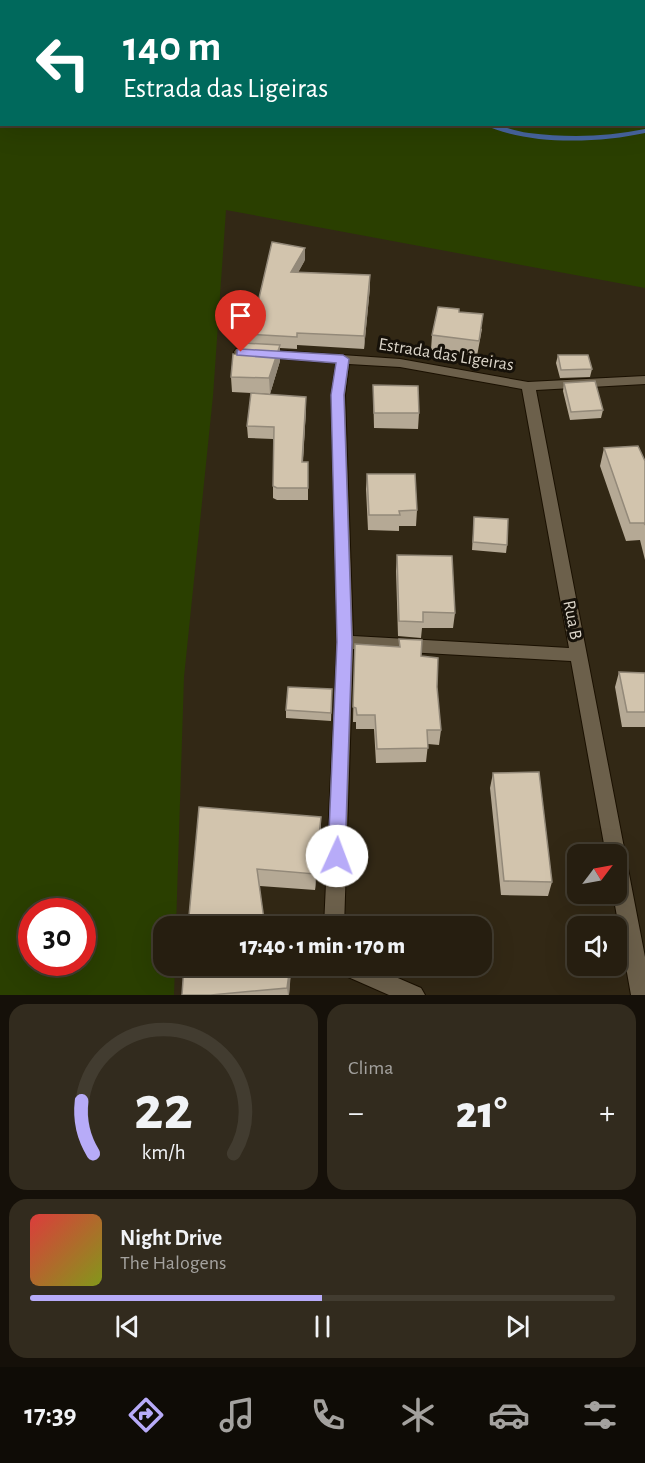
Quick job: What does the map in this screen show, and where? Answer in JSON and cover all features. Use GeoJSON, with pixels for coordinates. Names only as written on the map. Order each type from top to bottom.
{"type":"FeatureCollection","features":[{"type":"Feature","properties":{"kind":"street","name":"Estrada das Ligeiras"},"geometry":{"type":"LineString","coordinates":[[241,352],[400,363],[528,386],[645,380]]}},
{"type":"Feature","properties":{"kind":"street"},"geometry":{"type":"LineString","coordinates":[[334,916],[345,642],[338,395],[343,359]]}},
{"type":"Feature","properties":{"kind":"street","name":"Rua B"},"geometry":{"type":"LineString","coordinates":[[528,386],[614,844]]}},
{"type":"Feature","properties":{"kind":"street"},"geometry":{"type":"LineString","coordinates":[[345,642],[579,655]]}},
{"type":"Feature","properties":{"kind":"street"},"geometry":{"type":"LineString","coordinates":[[624,904],[642,995]]}},
{"type":"Feature","properties":{"kind":"street"},"geometry":{"type":"LineString","coordinates":[[369,976],[414,995]]}},
{"type":"Feature","properties":{"kind":"green space"},"geometry":{"type":"Polygon","coordinates":[[[0,126],[645,126],[645,288],[226,210],[213,396],[184,677],[176,916],[153,916],[153,976],[175,976],[174,995],[0,995],[0,126]]]}},
{"type":"Feature","properties":{"kind":"building"},"geometry":{"type":"Polygon","coordinates":[[[272,242],[305,248],[291,272],[370,275],[364,336],[297,333],[297,337],[244,334],[247,307],[257,307],[272,242]]]}},
{"type":"Feature","properties":{"kind":"building"},"geometry":{"type":"Polygon","coordinates":[[[438,307],[483,314],[479,341],[432,335],[438,307]]]}},
{"type":"Feature","properties":{"kind":"building"},"geometry":{"type":"Polygon","coordinates":[[[243,343],[280,345],[269,378],[231,377],[233,354],[241,355],[243,343]]]}},
{"type":"Feature","properties":{"kind":"building"},"geometry":{"type":"Polygon","coordinates":[[[558,355],[588,355],[592,369],[561,370],[558,355]]]}},
{"type":"Feature","properties":{"kind":"building"},"geometry":{"type":"Polygon","coordinates":[[[595,381],[603,410],[571,412],[564,383],[595,381]]]}},
{"type":"Feature","properties":{"kind":"building"},"geometry":{"type":"Polygon","coordinates":[[[373,385],[418,386],[419,413],[374,413],[373,385]]]}},
{"type":"Feature","properties":{"kind":"building"},"geometry":{"type":"Polygon","coordinates":[[[251,393],[306,397],[302,462],[308,462],[308,488],[273,486],[274,427],[247,426],[251,393]]]}},
{"type":"Feature","properties":{"kind":"building"},"geometry":{"type":"Polygon","coordinates":[[[638,446],[645,461],[645,525],[644,523],[630,523],[604,448],[638,446]]]}},
{"type":"Feature","properties":{"kind":"building"},"geometry":{"type":"Polygon","coordinates":[[[367,474],[415,474],[417,510],[399,511],[400,515],[369,515],[367,474]]]}},
{"type":"Feature","properties":{"kind":"building"},"geometry":{"type":"Polygon","coordinates":[[[474,517],[508,519],[507,545],[473,542],[474,517]]]}},
{"type":"Feature","properties":{"kind":"building"},"geometry":{"type":"Polygon","coordinates":[[[397,555],[452,556],[455,613],[423,612],[423,622],[399,621],[397,555]]]}},
{"type":"Feature","properties":{"kind":"building"},"geometry":{"type":"Polygon","coordinates":[[[399,639],[422,640],[421,656],[438,658],[437,687],[441,730],[427,730],[428,748],[377,749],[375,715],[357,715],[356,708],[353,707],[355,644],[400,647],[399,639]]]}},
{"type":"Feature","properties":{"kind":"building"},"geometry":{"type":"Polygon","coordinates":[[[619,672],[645,673],[645,712],[627,712],[619,672]]]}},
{"type":"Feature","properties":{"kind":"building"},"geometry":{"type":"Polygon","coordinates":[[[288,687],[332,689],[331,713],[286,710],[288,687]]]}},
{"type":"Feature","properties":{"kind":"building"},"geometry":{"type":"Polygon","coordinates":[[[539,772],[552,882],[504,881],[493,773],[539,772]]]}},
{"type":"Feature","properties":{"kind":"building"},"geometry":{"type":"Polygon","coordinates":[[[199,807],[321,817],[315,874],[257,869],[263,916],[189,916],[199,807]]]}},
{"type":"Feature","properties":{"kind":"building"},"geometry":{"type":"Polygon","coordinates":[[[183,976],[289,976],[287,988],[211,995],[182,995],[183,976]]]}},
{"type":"Feature","properties":{"kind":"waterway"},"geometry":{"type":"LineString","coordinates":[[491,126],[521,134],[564,138],[608,137],[645,131]]}},
{"type":"Feature","properties":{"kind":"route"},"geometry":{"type":"LineString","coordinates":[[241,352],[343,359],[338,395],[345,642],[337,856]]}}]}
